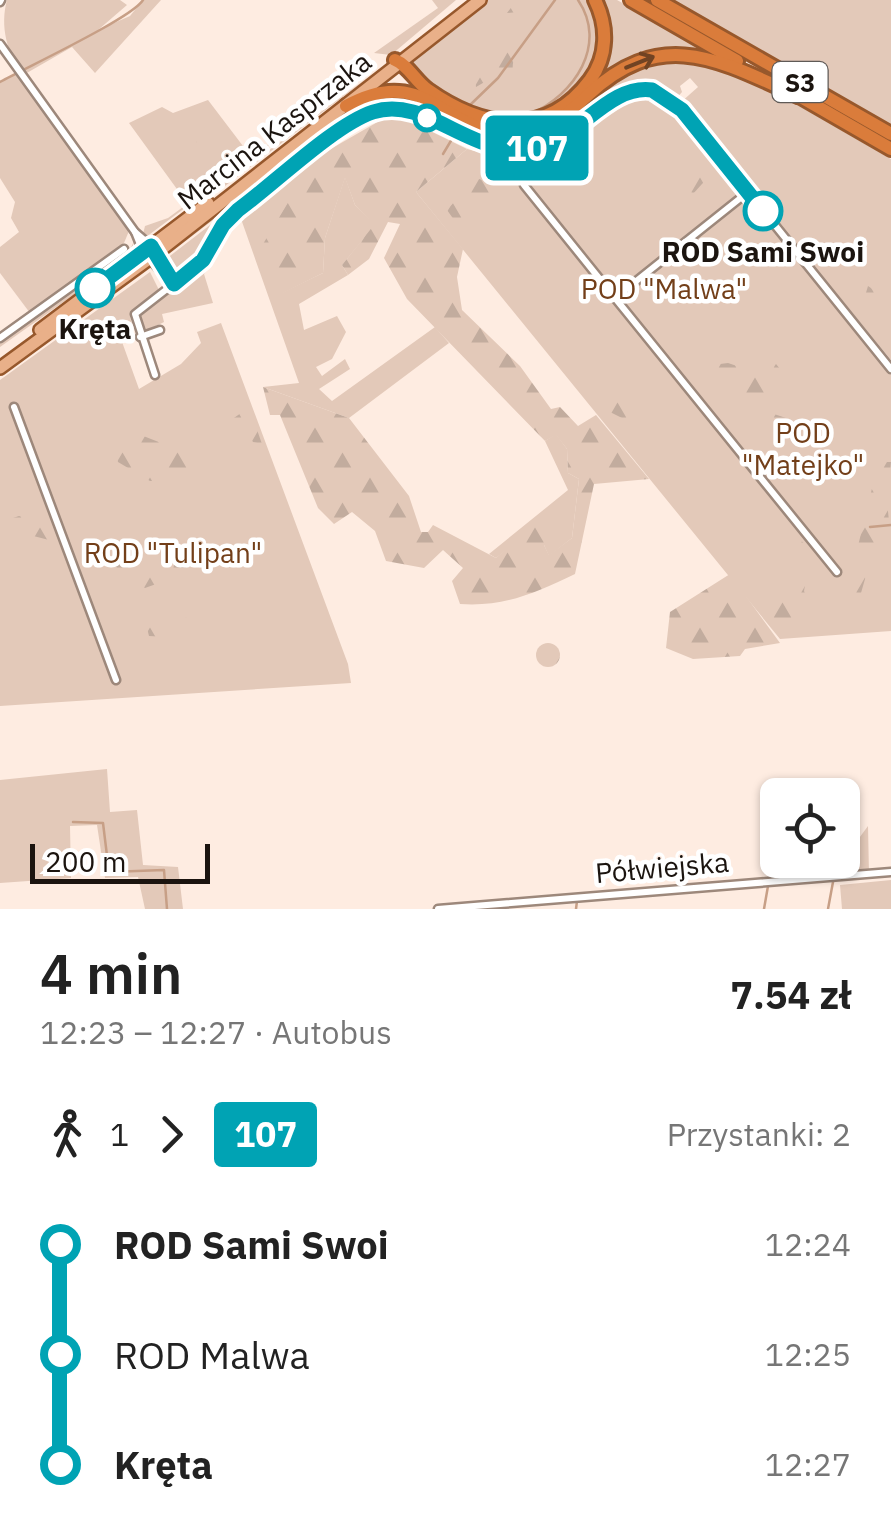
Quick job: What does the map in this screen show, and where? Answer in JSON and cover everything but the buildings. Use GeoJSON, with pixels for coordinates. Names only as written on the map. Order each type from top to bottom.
{"type":"FeatureCollection","features":[{"type":"Feature","properties":{"kind":"highway"},"geometry":{"type":"LineString","coordinates":[[398,63],[424,88],[479,118],[508,124],[537,121],[564,106],[597,68],[605,41],[596,0]]}},
{"type":"Feature","properties":{"kind":"highway","name":"S3"},"geometry":{"type":"LineString","coordinates":[[631,0],[891,149]]}},
{"type":"Feature","properties":{"kind":"highway","name":"S3"},"geometry":{"type":"LineString","coordinates":[[657,0],[891,134]]}},
{"type":"Feature","properties":{"kind":"highway"},"geometry":{"type":"LineString","coordinates":[[346,106],[386,90],[416,94],[483,129],[530,133],[560,120],[629,65],[674,53],[726,63],[798,96]]}},
{"type":"Feature","properties":{"kind":"highway"},"geometry":{"type":"LineString","coordinates":[[398,63],[416,94]]}},
{"type":"Feature","properties":{"kind":"main road","name":"Marcina Kasprzaka"},"geometry":{"type":"LineString","coordinates":[[0,360],[346,106],[472,0]]}},
{"type":"Feature","properties":{"kind":"main road","name":"Marcina Kasprzaka"},"geometry":{"type":"LineString","coordinates":[[0,368],[480,0]]}},
{"type":"Feature","properties":{"kind":"street"},"geometry":{"type":"LineString","coordinates":[[0,44],[174,284]]}},
{"type":"Feature","properties":{"kind":"street"},"geometry":{"type":"LineString","coordinates":[[155,375],[135,314],[203,260],[223,225],[238,210],[348,125],[383,110],[415,113],[481,145],[525,150],[564,137],[626,94],[652,90],[682,110],[891,368]]}},
{"type":"Feature","properties":{"kind":"street"},"geometry":{"type":"LineString","coordinates":[[524,184],[837,572]]}},
{"type":"Feature","properties":{"kind":"street"},"geometry":{"type":"LineString","coordinates":[[615,298],[748,192]]}},
{"type":"Feature","properties":{"kind":"street"},"geometry":{"type":"LineString","coordinates":[[0,338],[124,249]]}},
{"type":"Feature","properties":{"kind":"street"},"geometry":{"type":"LineString","coordinates":[[140,337],[160,330]]}},
{"type":"Feature","properties":{"kind":"street"},"geometry":{"type":"LineString","coordinates":[[14,407],[116,680]]}},
{"type":"Feature","properties":{"kind":"street","name":"Półwiejska"},"geometry":{"type":"LineString","coordinates":[[438,909],[891,872]]}},
{"type":"Feature","properties":{"kind":"green space"},"geometry":{"type":"Polygon","coordinates":[[[7,0],[120,0],[127,5],[98,30],[130,16],[143,0],[161,0],[95,73],[72,47],[25,74],[6,39],[7,0]]]}},
{"type":"Feature","properties":{"kind":"green space"},"geometry":{"type":"Polygon","coordinates":[[[432,0],[456,0],[391,55],[374,53],[438,8],[432,0]]]}},
{"type":"Feature","properties":{"kind":"green space"},"geometry":{"type":"Polygon","coordinates":[[[485,0],[591,0],[598,38],[592,66],[574,89],[545,114],[487,117],[433,88],[411,64],[485,0]]]}},
{"type":"Feature","properties":{"kind":"green space"},"geometry":{"type":"Polygon","coordinates":[[[530,0],[531,6],[538,0],[552,0],[520,44],[513,75],[504,75],[499,91],[491,91],[488,80],[476,87],[475,79],[493,66],[522,19],[517,12],[507,13],[516,1],[530,0]]]}},
{"type":"Feature","properties":{"kind":"green space"},"geometry":{"type":"Polygon","coordinates":[[[600,0],[617,0],[715,55],[673,51],[639,59],[610,75],[560,113],[534,126],[503,129],[465,118],[407,81],[444,104],[485,122],[520,126],[537,122],[571,102],[596,77],[605,56],[608,33],[600,0]]]}},
{"type":"Feature","properties":{"kind":"green space"},"geometry":{"type":"Polygon","coordinates":[[[671,0],[891,0],[891,128],[671,0]]]}},
{"type":"Feature","properties":{"kind":"green space"},"geometry":{"type":"Polygon","coordinates":[[[687,57],[763,85],[891,159],[891,360],[680,103],[698,87],[690,78],[680,86],[682,92],[676,99],[658,89],[622,93],[547,139],[509,148],[491,145],[426,114],[393,105],[390,98],[398,93],[516,138],[630,68],[687,57]]]}},
{"type":"Feature","properties":{"kind":"green space"},"geometry":{"type":"Polygon","coordinates":[[[378,70],[159,236],[150,238],[378,70]]]}},
{"type":"Feature","properties":{"kind":"green space"},"geometry":{"type":"Polygon","coordinates":[[[17,73],[129,231],[124,243],[30,313],[0,273],[0,247],[19,232],[11,218],[15,202],[0,178],[0,82],[17,73]]]}},
{"type":"Feature","properties":{"kind":"green space"},"geometry":{"type":"Polygon","coordinates":[[[337,94],[146,237],[143,234],[145,226],[168,218],[337,94]]]}},
{"type":"Feature","properties":{"kind":"green space"},"geometry":{"type":"Polygon","coordinates":[[[651,94],[677,110],[891,375],[891,631],[780,639],[416,192],[467,149],[500,155],[527,153],[549,146],[625,100],[651,94]]]}},
{"type":"Feature","properties":{"kind":"green space"},"geometry":{"type":"Polygon","coordinates":[[[388,98],[391,105],[354,120],[307,151],[345,121],[388,98]]]}},
{"type":"Feature","properties":{"kind":"green space"},"geometry":{"type":"Polygon","coordinates":[[[208,100],[246,150],[182,196],[129,123],[162,107],[173,113],[208,100]]]}},
{"type":"Feature","properties":{"kind":"green space"},"geometry":{"type":"Polygon","coordinates":[[[365,100],[362,106],[166,256],[217,210],[365,100]]]}},
{"type":"Feature","properties":{"kind":"green space"},"geometry":{"type":"Polygon","coordinates":[[[208,102],[223,125],[198,128],[196,144],[191,144],[187,131],[208,102]]]}},
{"type":"Feature","properties":{"kind":"green space"},"geometry":{"type":"Polygon","coordinates":[[[388,116],[412,122],[467,149],[416,192],[463,249],[457,277],[462,310],[520,366],[551,409],[560,407],[578,426],[596,415],[649,479],[594,484],[575,574],[506,601],[460,604],[452,581],[463,568],[443,550],[424,568],[386,561],[375,531],[352,512],[334,524],[318,508],[280,415],[270,415],[263,387],[349,418],[409,496],[421,532],[428,532],[433,525],[496,558],[541,518],[553,532],[544,545],[549,555],[572,538],[579,479],[568,473],[567,449],[556,435],[545,441],[407,299],[384,258],[400,224],[388,222],[369,259],[348,275],[342,265],[374,225],[355,205],[345,178],[325,238],[323,273],[271,299],[260,249],[315,158],[388,116]]]}},
{"type":"Feature","properties":{"kind":"green space"},"geometry":{"type":"Polygon","coordinates":[[[315,158],[271,298],[323,273],[325,238],[345,177],[355,205],[375,225],[342,265],[348,275],[299,304],[304,330],[337,316],[346,332],[332,359],[316,367],[322,376],[345,359],[350,369],[319,389],[332,401],[435,327],[449,343],[349,418],[263,387],[299,383],[240,216],[204,274],[213,303],[162,314],[164,322],[144,332],[136,316],[202,266],[231,221],[315,158]]]}},
{"type":"Feature","properties":{"kind":"green space"},"geometry":{"type":"Polygon","coordinates":[[[684,165],[712,173],[692,195],[684,165]]]}},
{"type":"Feature","properties":{"kind":"green space"},"geometry":{"type":"Polygon","coordinates":[[[506,176],[506,182],[457,224],[447,210],[464,191],[465,182],[475,177],[486,182],[506,176]]]}},
{"type":"Feature","properties":{"kind":"green space"},"geometry":{"type":"Polygon","coordinates":[[[260,186],[220,224],[200,258],[176,272],[166,259],[260,186]]]}},
{"type":"Feature","properties":{"kind":"green space"},"geometry":{"type":"Polygon","coordinates":[[[134,241],[131,254],[0,347],[0,340],[113,259],[129,252],[134,241]]]}},
{"type":"Feature","properties":{"kind":"green space","name":"ROD \"Tulipan\""},"geometry":{"type":"Polygon","coordinates":[[[150,272],[160,292],[130,316],[132,325],[117,328],[139,389],[181,364],[201,343],[197,332],[221,323],[348,664],[351,683],[0,706],[0,380],[150,272]]]}},
{"type":"Feature","properties":{"kind":"green space"},"geometry":{"type":"Polygon","coordinates":[[[888,278],[890,301],[865,296],[868,286],[877,292],[888,278]]]}},
{"type":"Feature","properties":{"kind":"green space"},"geometry":{"type":"Polygon","coordinates":[[[728,363],[758,373],[776,364],[785,375],[766,389],[756,408],[746,409],[738,384],[712,365],[728,363]]]}},
{"type":"Feature","properties":{"kind":"green space"},"geometry":{"type":"Polygon","coordinates":[[[605,389],[622,394],[640,427],[606,410],[605,389]]]}},
{"type":"Feature","properties":{"kind":"green space"},"geometry":{"type":"Polygon","coordinates":[[[241,413],[256,427],[262,444],[253,442],[246,430],[221,427],[241,413]]]}},
{"type":"Feature","properties":{"kind":"green space"},"geometry":{"type":"Polygon","coordinates":[[[771,413],[786,418],[786,437],[779,438],[764,419],[771,413]]]}},
{"type":"Feature","properties":{"kind":"green space"},"geometry":{"type":"Polygon","coordinates":[[[123,428],[179,450],[191,471],[186,479],[150,481],[118,462],[111,440],[115,431],[123,428]]]}},
{"type":"Feature","properties":{"kind":"green space"},"geometry":{"type":"Polygon","coordinates":[[[556,434],[567,449],[568,473],[579,479],[572,538],[549,556],[544,545],[515,543],[496,558],[489,554],[568,490],[545,441],[556,434]]]}},
{"type":"Feature","properties":{"kind":"green space"},"geometry":{"type":"Polygon","coordinates":[[[884,462],[891,462],[887,502],[891,540],[875,544],[859,600],[851,607],[842,602],[838,590],[858,546],[876,472],[884,462]]]}},
{"type":"Feature","properties":{"kind":"green space"},"geometry":{"type":"Polygon","coordinates":[[[19,516],[47,524],[58,536],[49,540],[14,531],[13,518],[19,516]]]}},
{"type":"Feature","properties":{"kind":"green space"},"geometry":{"type":"Polygon","coordinates":[[[119,526],[131,544],[128,569],[121,571],[103,556],[101,549],[118,545],[113,533],[119,526]]]}},
{"type":"Feature","properties":{"kind":"green space"},"geometry":{"type":"Polygon","coordinates":[[[793,532],[811,551],[804,591],[812,611],[779,623],[773,617],[775,595],[768,583],[786,579],[793,572],[782,537],[793,532]]]}},
{"type":"Feature","properties":{"kind":"green space"},"geometry":{"type":"Polygon","coordinates":[[[233,536],[248,543],[270,543],[145,588],[139,584],[155,561],[164,574],[172,574],[176,557],[214,556],[226,549],[233,536]]]}},
{"type":"Feature","properties":{"kind":"green space"},"geometry":{"type":"Polygon","coordinates":[[[730,574],[780,643],[745,649],[740,656],[693,659],[666,648],[670,612],[730,574]]]}},
{"type":"Feature","properties":{"kind":"green space"},"geometry":{"type":"Polygon","coordinates":[[[129,601],[156,616],[169,629],[187,617],[194,619],[197,627],[186,638],[149,636],[145,620],[129,609],[129,601]]]}},
{"type":"Feature","properties":{"kind":"green space"},"geometry":{"type":"Polygon","coordinates":[[[548,643],[560,655],[548,667],[536,655],[548,643]]]}},
{"type":"Feature","properties":{"kind":"green space"},"geometry":{"type":"Polygon","coordinates":[[[107,769],[110,812],[137,810],[143,865],[178,867],[183,909],[145,909],[138,877],[105,878],[97,825],[70,826],[71,878],[0,883],[0,780],[107,769]]]}},
{"type":"Feature","properties":{"kind":"green space"},"geometry":{"type":"Polygon","coordinates":[[[868,826],[869,874],[860,874],[860,837],[868,826]]]}},
{"type":"Feature","properties":{"kind":"green space"},"geometry":{"type":"Polygon","coordinates":[[[891,880],[891,909],[842,909],[840,885],[891,880]]]}},
{"type":"Feature","properties":{"kind":"waterway"},"geometry":{"type":"LineString","coordinates":[[0,82],[100,30],[143,0]]}},
{"type":"Feature","properties":{"kind":"waterway"},"geometry":{"type":"LineString","coordinates":[[469,106],[498,78],[555,0]]}},
{"type":"Feature","properties":{"kind":"waterway"},"geometry":{"type":"LineString","coordinates":[[530,114],[561,94],[582,66],[589,34],[578,0]]}},
{"type":"Feature","properties":{"kind":"waterway"},"geometry":{"type":"LineString","coordinates":[[443,154],[452,139]]}},
{"type":"Feature","properties":{"kind":"waterway"},"geometry":{"type":"LineString","coordinates":[[870,527],[891,525]]}},
{"type":"Feature","properties":{"kind":"waterway"},"geometry":{"type":"LineString","coordinates":[[73,822],[103,823],[109,872],[164,870],[167,909]]}},
{"type":"Feature","properties":{"kind":"waterway"},"geometry":{"type":"LineString","coordinates":[[828,909],[833,882]]}},
{"type":"Feature","properties":{"kind":"waterway"},"geometry":{"type":"LineString","coordinates":[[764,909],[768,886]]}},
{"type":"Feature","properties":{"kind":"waterway"},"geometry":{"type":"LineString","coordinates":[[576,909],[577,901]]}},
{"type":"Feature","properties":{"kind":"bus line","name":"107"},"geometry":{"type":"LineString","coordinates":[[95,288],[151,246],[174,284],[203,260],[223,225],[238,210],[354,121],[388,109],[415,113],[481,145],[525,150],[564,137],[616,100],[645,88],[665,95],[682,110],[763,211]]}},
{"type":"Feature","properties":{"kind":"place","name":"ROD Sami Swoi"},"geometry":{"type":"Point","coordinates":[763,211]}},
{"type":"Feature","properties":{"kind":"place","name":"Kręta"},"geometry":{"type":"Point","coordinates":[95,288]}},
{"type":"Feature","properties":{"kind":"park label","name":"POD \"Malwa\""},"geometry":{"type":"Point","coordinates":[664,288]}},
{"type":"Feature","properties":{"kind":"park label","name":"POD \"Matejko\""},"geometry":{"type":"Point","coordinates":[803,448]}}]}
